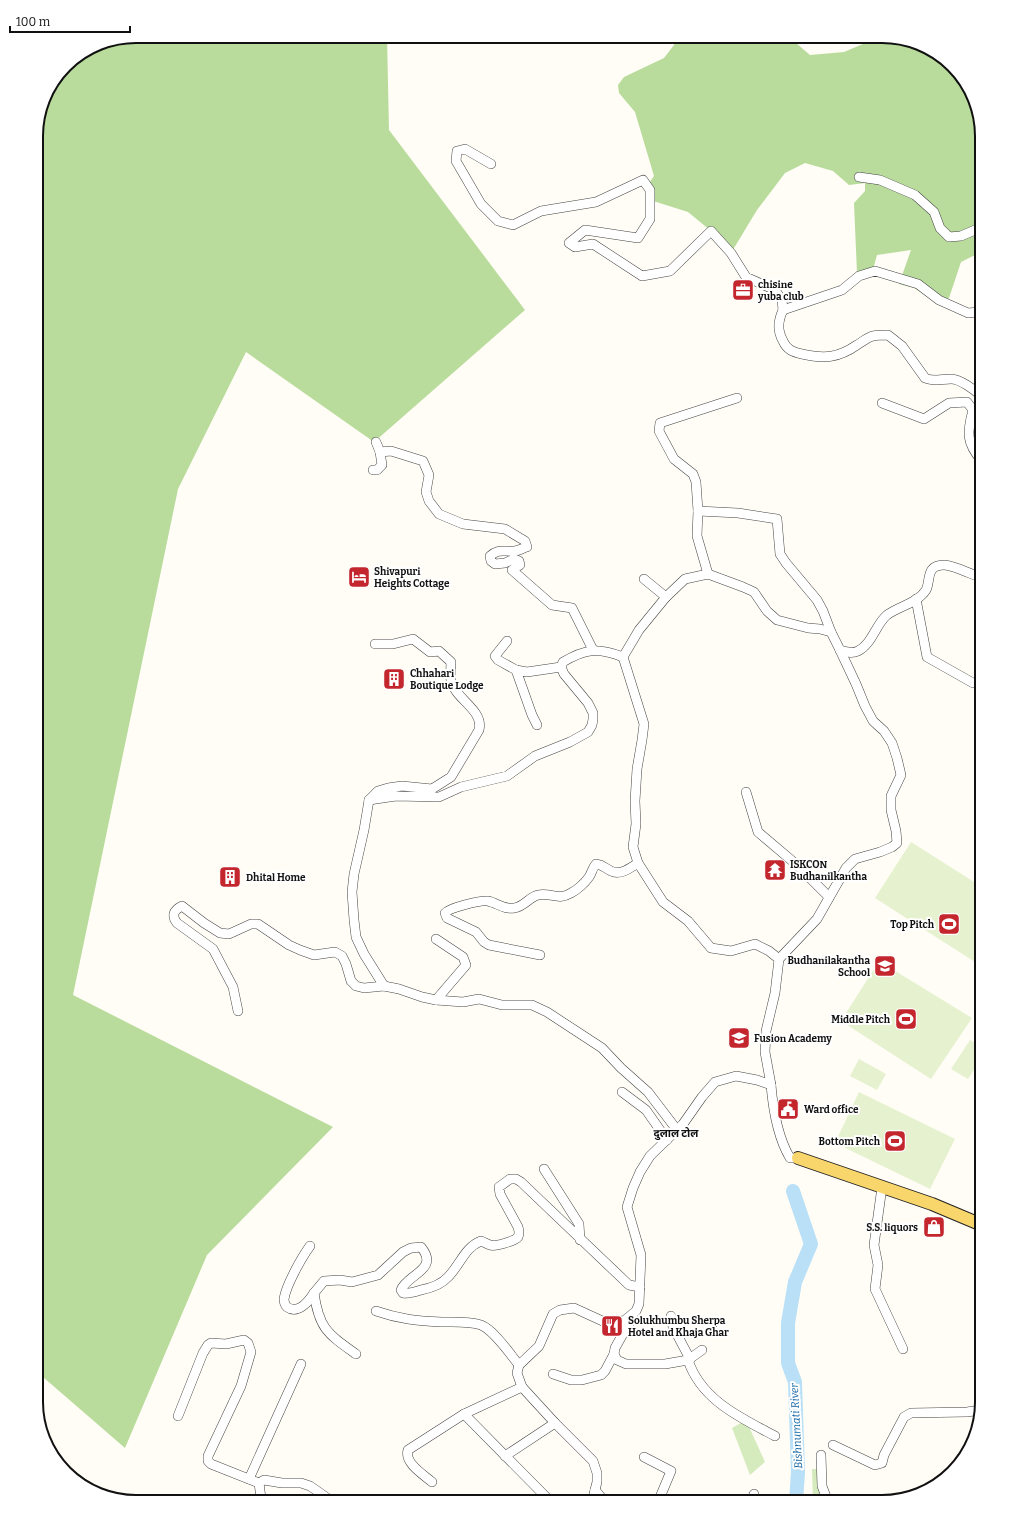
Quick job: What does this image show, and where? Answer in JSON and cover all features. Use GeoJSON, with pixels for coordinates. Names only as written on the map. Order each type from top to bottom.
{"type":"FeatureCollection","features":[{"type":"Feature","properties":{"kind":"main road"},"geometry":{"type":"LineString","coordinates":[[798,1158],[932,1204],[975,1222]]}},
{"type":"Feature","properties":{"kind":"street"},"geometry":{"type":"LineString","coordinates":[[491,164],[465,148],[458,151],[456,161],[481,204],[498,221],[513,225],[541,211],[596,202],[643,180],[650,190],[650,219],[638,238],[585,230],[569,243],[575,247],[593,244],[642,276],[670,272],[711,231],[731,253],[746,277],[775,290],[782,300],[784,310]]}},
{"type":"Feature","properties":{"kind":"street"},"geometry":{"type":"LineString","coordinates":[[859,177],[880,180],[916,195],[934,212],[940,228],[949,237],[961,236],[975,230]]}},
{"type":"Feature","properties":{"kind":"street"},"geometry":{"type":"LineString","coordinates":[[975,312],[968,313],[939,300],[918,284],[875,271],[860,276],[842,290],[784,310],[779,318],[778,329],[779,335],[785,346],[793,352],[816,358],[829,358],[846,353],[871,336],[888,335],[902,346],[925,378],[935,380],[953,379],[975,389]]}},
{"type":"Feature","properties":{"kind":"street"},"geometry":{"type":"LineString","coordinates":[[708,574],[696,536],[698,511],[696,482],[693,474],[674,460],[659,431],[660,423],[737,398]]}},
{"type":"Feature","properties":{"kind":"street"},"geometry":{"type":"LineString","coordinates":[[882,403],[924,419],[949,403],[967,402],[973,410],[968,427],[970,442],[975,453]]}},
{"type":"Feature","properties":{"kind":"street"},"geometry":{"type":"LineString","coordinates":[[373,470],[377,470],[382,465],[380,452],[376,442]]}},
{"type":"Feature","properties":{"kind":"street"},"geometry":{"type":"LineString","coordinates":[[380,452],[390,451],[423,461],[429,475],[426,492],[429,501],[439,514],[463,524],[505,529],[525,541],[527,547],[515,551],[495,551],[490,556],[491,561],[495,564],[505,563],[514,559],[519,561],[520,565],[512,570],[552,605],[572,608],[593,650]]}},
{"type":"Feature","properties":{"kind":"street"},"geometry":{"type":"LineString","coordinates":[[698,511],[738,513],[777,519],[780,554],[823,611],[831,632],[873,721],[884,731],[892,743],[901,776],[891,796],[891,810],[897,842],[892,847],[880,852],[855,858],[846,868],[817,919],[779,959],[775,993],[766,1030],[765,1052],[777,1125],[785,1150],[790,1158],[798,1158]]}},
{"type":"Feature","properties":{"kind":"street"},"geometry":{"type":"LineString","coordinates":[[840,650],[851,653],[859,651],[886,616],[916,599],[926,589],[929,574],[935,568],[944,565],[975,576]]}},
{"type":"Feature","properties":{"kind":"street"},"geometry":{"type":"LineString","coordinates":[[779,959],[769,951],[756,944],[731,951],[711,948],[688,920],[663,902],[638,863],[633,847],[636,824],[635,801],[637,769],[644,724],[623,657],[639,630],[666,597],[685,579],[708,574],[754,592],[767,611],[777,620],[831,632]]}},
{"type":"Feature","properties":{"kind":"street"},"geometry":{"type":"LineString","coordinates":[[644,579],[666,597]]}},
{"type":"Feature","properties":{"kind":"street"},"geometry":{"type":"LineString","coordinates":[[916,599],[927,657],[973,683]]}},
{"type":"Feature","properties":{"kind":"street"},"geometry":{"type":"LineString","coordinates":[[375,644],[393,644],[413,638],[430,652],[439,651],[451,662],[451,681],[463,700],[478,716],[481,723],[479,730],[450,777],[432,789],[402,786],[388,788],[378,791],[369,800],[354,874],[352,892],[354,920],[356,937],[364,954],[384,986]]}},
{"type":"Feature","properties":{"kind":"street"},"geometry":{"type":"LineString","coordinates":[[507,641],[495,656],[498,660],[516,670],[527,672],[561,667]]}},
{"type":"Feature","properties":{"kind":"street"},"geometry":{"type":"LineString","coordinates":[[369,800],[396,796],[423,798],[439,797],[461,787],[507,776],[535,756],[570,742],[588,732],[592,725],[593,713],[588,703],[564,674],[561,667],[563,662],[572,656],[593,650],[610,652],[623,657]]}},
{"type":"Feature","properties":{"kind":"street"},"geometry":{"type":"LineString","coordinates":[[516,670],[537,725]]}},
{"type":"Feature","properties":{"kind":"street"},"geometry":{"type":"LineString","coordinates":[[746,792],[758,832],[797,865],[830,897]]}},
{"type":"Feature","properties":{"kind":"street"},"geometry":{"type":"LineString","coordinates":[[540,955],[489,945],[484,942],[476,932],[447,918],[445,913],[450,909],[485,901],[507,908],[515,908],[538,895],[544,894],[559,898],[570,894],[583,884],[589,877],[596,864],[601,864],[612,872],[620,873],[638,863]]}},
{"type":"Feature","properties":{"kind":"street"},"geometry":{"type":"LineString","coordinates":[[238,1011],[233,987],[213,949],[176,923],[173,918],[173,913],[177,908],[182,906],[204,923],[220,932],[229,934],[250,924],[258,924],[289,945],[314,955],[335,952],[342,956],[346,964],[350,981],[356,986],[364,988],[384,986],[436,1000],[463,1002],[479,999],[502,1005],[532,1005],[547,1012],[602,1048],[621,1068],[648,1092],[677,1130]]}},
{"type":"Feature","properties":{"kind":"street"},"geometry":{"type":"LineString","coordinates":[[436,939],[463,957],[466,965],[436,1000]]}},
{"type":"Feature","properties":{"kind":"street"},"geometry":{"type":"LineString","coordinates":[[553,1374],[571,1380],[582,1380],[601,1375],[606,1371],[614,1354],[615,1348],[636,1311],[639,1304],[641,1255],[627,1207],[640,1172],[650,1156],[677,1130],[715,1082],[736,1076],[757,1080],[771,1085]]}},
{"type":"Feature","properties":{"kind":"street"},"geometry":{"type":"LineString","coordinates":[[622,1092],[646,1110],[666,1140]]}},
{"type":"Feature","properties":{"kind":"street"},"geometry":{"type":"LineString","coordinates":[[544,1168],[579,1224],[580,1240]]}},
{"type":"Feature","properties":{"kind":"street"},"geometry":{"type":"LineString","coordinates":[[310,1246],[304,1254],[288,1287],[284,1300],[285,1305],[290,1308],[298,1309],[307,1304],[324,1281],[340,1280],[352,1282],[378,1275],[403,1252],[411,1248],[421,1247],[425,1253],[426,1261],[424,1269],[403,1285],[401,1290],[403,1293],[411,1293],[432,1288],[440,1284],[449,1276],[465,1253],[477,1243],[481,1241],[491,1246],[515,1240],[520,1232],[500,1194],[499,1187],[510,1179],[516,1179],[521,1182],[580,1240],[629,1285],[640,1287]]}},
{"type":"Feature","properties":{"kind":"street"},"geometry":{"type":"LineString","coordinates":[[882,1186],[874,1245],[878,1265],[875,1289],[903,1349]]}},
{"type":"Feature","properties":{"kind":"street"},"geometry":{"type":"LineString","coordinates":[[314,1293],[316,1308],[322,1326],[334,1338],[356,1354]]}},
{"type":"Feature","properties":{"kind":"street"},"geometry":{"type":"LineString","coordinates":[[594,1495],[596,1473],[594,1461],[555,1423],[522,1387],[517,1373],[519,1365],[539,1346],[553,1314],[560,1310],[574,1308],[609,1324],[625,1320],[636,1311]]}},
{"type":"Feature","properties":{"kind":"street"},"geometry":{"type":"LineString","coordinates":[[376,1311],[407,1320],[465,1322],[481,1325],[490,1331],[519,1365]]}},
{"type":"Feature","properties":{"kind":"street"},"geometry":{"type":"LineString","coordinates":[[671,1316],[672,1327],[689,1359],[692,1372],[710,1395],[726,1409],[775,1436]]}},
{"type":"Feature","properties":{"kind":"street"},"geometry":{"type":"LineString","coordinates":[[178,1416],[203,1353],[208,1345],[211,1343],[226,1344],[244,1340],[248,1343],[251,1352],[242,1386],[208,1456],[208,1461],[211,1464],[259,1483]]}},
{"type":"Feature","properties":{"kind":"street"},"geometry":{"type":"LineString","coordinates":[[614,1354],[617,1360],[626,1364],[665,1364],[689,1359],[702,1350]]}},
{"type":"Feature","properties":{"kind":"street"},"geometry":{"type":"LineString","coordinates":[[249,1479],[301,1364]]}},
{"type":"Feature","properties":{"kind":"street"},"geometry":{"type":"LineString","coordinates":[[432,1482],[409,1461],[406,1454],[408,1450],[464,1414],[522,1387]]}},
{"type":"Feature","properties":{"kind":"street"},"geometry":{"type":"LineString","coordinates":[[833,1445],[876,1466],[882,1463],[884,1456],[904,1418],[911,1414],[974,1411]]}},
{"type":"Feature","properties":{"kind":"street"},"geometry":{"type":"LineString","coordinates":[[464,1414],[544,1495]]}},
{"type":"Feature","properties":{"kind":"street"},"geometry":{"type":"LineString","coordinates":[[506,1456],[555,1423]]}},
{"type":"Feature","properties":{"kind":"street"},"geometry":{"type":"LineString","coordinates":[[821,1455],[822,1486],[825,1495]]}},
{"type":"Feature","properties":{"kind":"street"},"geometry":{"type":"LineString","coordinates":[[644,1457],[670,1471],[661,1495]]}},
{"type":"Feature","properties":{"kind":"street"},"geometry":{"type":"LineString","coordinates":[[259,1483],[264,1480],[282,1483],[301,1483],[310,1486],[323,1495]]}},
{"type":"Feature","properties":{"kind":"street"},"geometry":{"type":"LineString","coordinates":[[259,1483],[261,1495]]}},
{"type":"Feature","properties":{"kind":"street"},"geometry":{"type":"LineString","coordinates":[[595,1490],[599,1495]]}},
{"type":"Feature","properties":{"kind":"green space"},"geometry":{"type":"Polygon","coordinates":[[[130,43],[387,43],[389,130],[525,310],[374,442],[246,352],[178,489],[73,995],[333,1127],[207,1255],[125,1448],[43,1377],[43,130],[46,112],[55,90],[70,70],[90,55],[112,46],[130,43]]]}},
{"type":"Feature","properties":{"kind":"green space"},"geometry":{"type":"Polygon","coordinates":[[[674,43],[796,43],[810,55],[844,52],[865,43],[888,43],[906,46],[917,50],[939,62],[948,70],[956,79],[968,101],[972,112],[975,136],[975,255],[961,262],[949,298],[941,305],[914,288],[899,284],[911,250],[877,255],[872,273],[857,273],[854,203],[865,191],[865,183],[849,185],[833,171],[805,163],[785,173],[757,210],[731,253],[711,231],[688,212],[650,200],[647,186],[654,176],[635,112],[619,93],[618,85],[624,77],[664,58],[674,43]]]}},
{"type":"Feature","properties":{"kind":"green space","name":"Top Pitch"},"geometry":{"type":"Polygon","coordinates":[[[911,842],[975,883],[975,962],[875,898],[911,842]]]}},
{"type":"Feature","properties":{"kind":"green space","name":"Middle Pitch"},"geometry":{"type":"Polygon","coordinates":[[[879,961],[972,1018],[931,1079],[841,1021],[879,961]]]}},
{"type":"Feature","properties":{"kind":"green space"},"geometry":{"type":"Polygon","coordinates":[[[970,1040],[975,1043],[975,1068],[968,1079],[951,1069],[970,1040]]]}},
{"type":"Feature","properties":{"kind":"green space"},"geometry":{"type":"Polygon","coordinates":[[[859,1059],[886,1074],[877,1090],[850,1076],[859,1059]]]}},
{"type":"Feature","properties":{"kind":"green space","name":"Bottom Pitch"},"geometry":{"type":"Polygon","coordinates":[[[859,1092],[955,1139],[930,1189],[835,1143],[859,1092]]]}},
{"type":"Feature","properties":{"kind":"green space"},"geometry":{"type":"Polygon","coordinates":[[[746,1420],[765,1462],[750,1475],[732,1428],[746,1420]]]}},
{"type":"Feature","properties":{"kind":"green space"},"geometry":{"type":"Polygon","coordinates":[[[812,1469],[820,1469],[825,1495],[813,1495],[812,1469]]]}},
{"type":"Feature","properties":{"kind":"waterway","name":"Bishnumati River"},"geometry":{"type":"LineString","coordinates":[[793,1191],[811,1244],[795,1282],[788,1323],[788,1363],[795,1382],[798,1472],[796,1495]]}},
{"type":"Feature","properties":{"kind":"place","name":"chisine yuba club"},"geometry":{"type":"Point","coordinates":[743,290]}},
{"type":"Feature","properties":{"kind":"place","name":"Shivapuri Heights Cottage"},"geometry":{"type":"Point","coordinates":[359,577]}},
{"type":"Feature","properties":{"kind":"place","name":"Chhahari Boutique Lodge"},"geometry":{"type":"Point","coordinates":[394,679]}},
{"type":"Feature","properties":{"kind":"place","name":"ISKCON Budhanilkantha"},"geometry":{"type":"Point","coordinates":[775,870]}},
{"type":"Feature","properties":{"kind":"place","name":"Dhital Home"},"geometry":{"type":"Point","coordinates":[230,877]}},
{"type":"Feature","properties":{"kind":"place","name":"Top Pitch"},"geometry":{"type":"Point","coordinates":[949,924]}},
{"type":"Feature","properties":{"kind":"place","name":"Budhanilakantha School"},"geometry":{"type":"Point","coordinates":[885,966]}},
{"type":"Feature","properties":{"kind":"place","name":"Middle Pitch"},"geometry":{"type":"Point","coordinates":[906,1019]}},
{"type":"Feature","properties":{"kind":"place","name":"Fusion Academy"},"geometry":{"type":"Point","coordinates":[739,1038]}},
{"type":"Feature","properties":{"kind":"place","name":"Ward office"},"geometry":{"type":"Point","coordinates":[788,1109]}},
{"type":"Feature","properties":{"kind":"place","name":"Bottom Pitch"},"geometry":{"type":"Point","coordinates":[895,1141]}},
{"type":"Feature","properties":{"kind":"place","name":"S.S. liquors"},"geometry":{"type":"Point","coordinates":[934,1227]}},
{"type":"Feature","properties":{"kind":"place","name":"Solukhumbu Sherpa Hotel and Khaja Ghar"},"geometry":{"type":"Point","coordinates":[612,1326]}},
{"type":"Feature","properties":{"kind":"district","name":"दुलाल टोल"},"geometry":{"type":"Point","coordinates":[676,1133]}}]}
